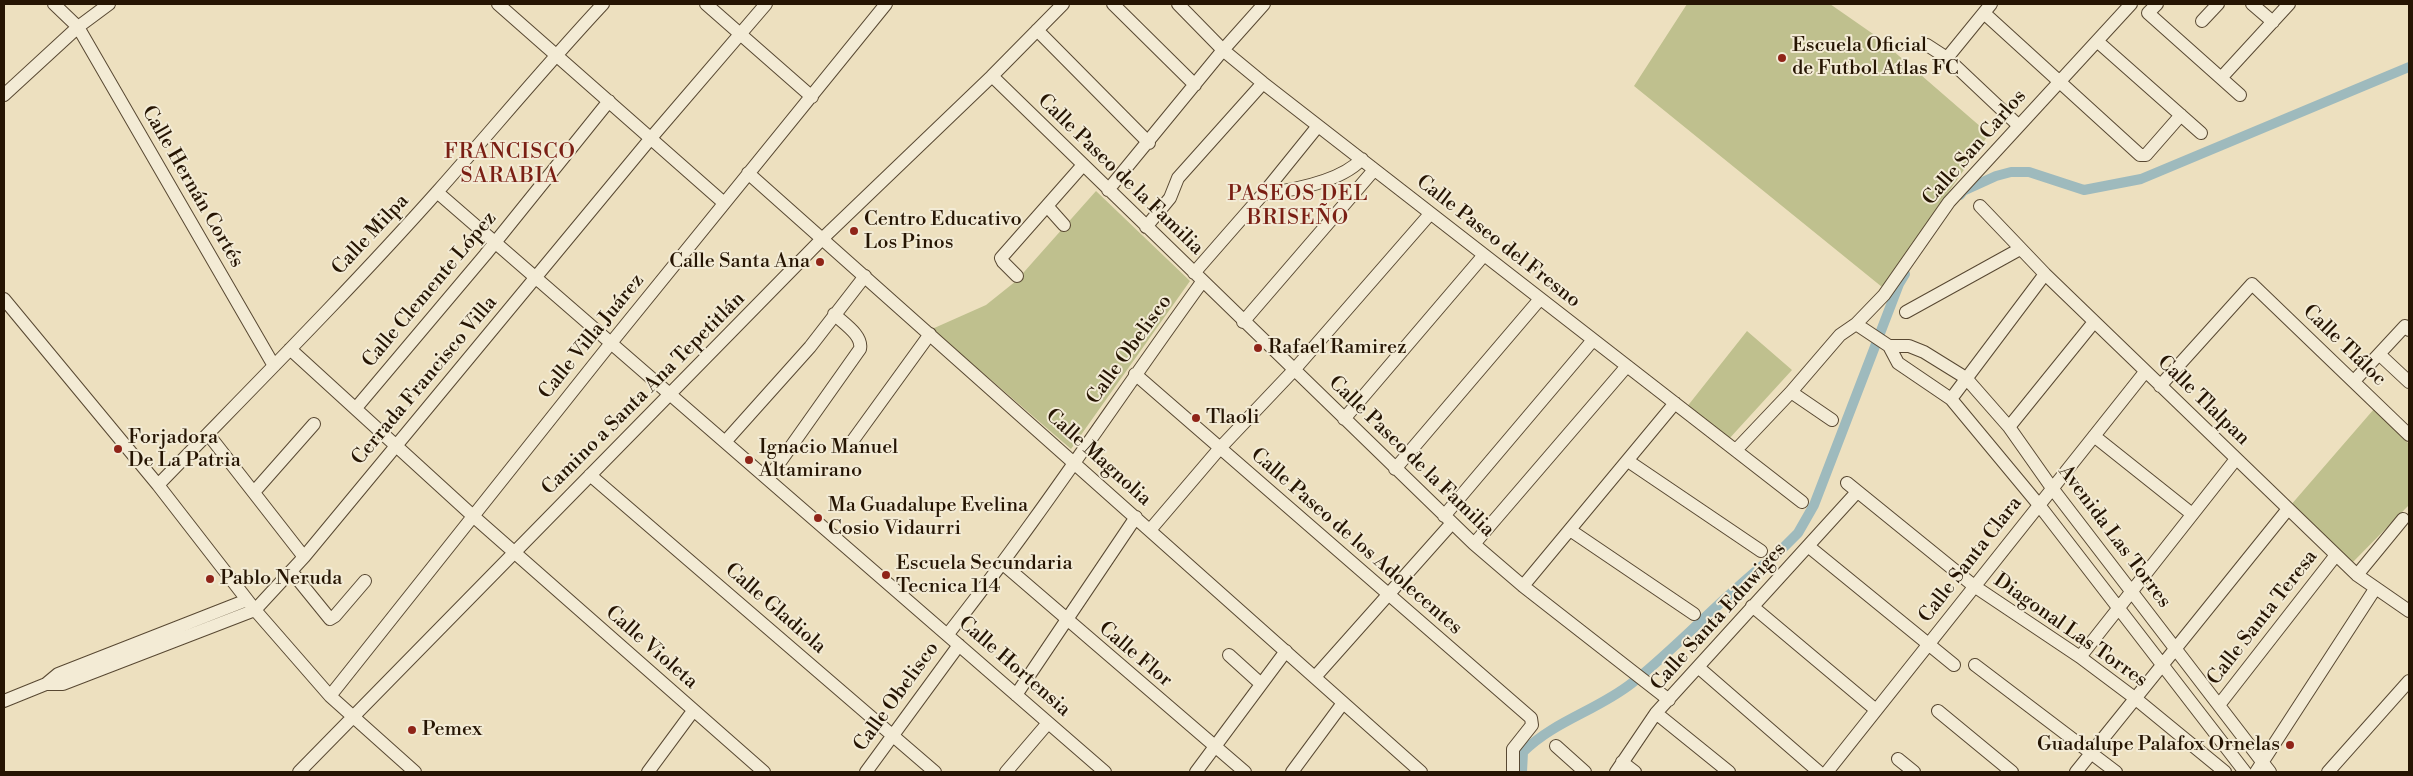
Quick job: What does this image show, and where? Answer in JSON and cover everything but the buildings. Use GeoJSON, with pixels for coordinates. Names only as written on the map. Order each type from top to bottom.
{"type":"FeatureCollection","features":[{"type":"Feature","properties":{"kind":"street","name":"Calle Hernán Cortés"},"geometry":{"type":"LineString","coordinates":[[54,4],[78,27],[274,366]]}},
{"type":"Feature","properties":{"kind":"street"},"geometry":{"type":"LineString","coordinates":[[4,95],[78,27],[109,4]]}},
{"type":"Feature","properties":{"kind":"street"},"geometry":{"type":"LineString","coordinates":[[498,4],[724,203]]}},
{"type":"Feature","properties":{"kind":"street","name":"Calle Milpa"},"geometry":{"type":"LineString","coordinates":[[158,485],[274,366],[437,192],[556,54],[603,4]]}},
{"type":"Feature","properties":{"kind":"street"},"geometry":{"type":"LineString","coordinates":[[706,4],[812,97]]}},
{"type":"Feature","properties":{"kind":"street","name":"Cerrada Francisco Villa"},"geometry":{"type":"LineString","coordinates":[[4,701],[46,684],[58,674],[251,605],[291,571],[651,138],[766,4]]}},
{"type":"Feature","properties":{"kind":"street","name":"Calle Villa Juárez"},"geometry":{"type":"LineString","coordinates":[[330,696],[611,343],[886,4]]}},
{"type":"Feature","properties":{"kind":"street","name":"Camino a Santa Ana Tepetitlán"},"geometry":{"type":"LineString","coordinates":[[299,772],[822,239],[992,76],[1063,4]]}},
{"type":"Feature","properties":{"kind":"street"},"geometry":{"type":"LineString","coordinates":[[1113,4],[1195,85]]}},
{"type":"Feature","properties":{"kind":"street","name":"Calle Paseo del Fresno"},"geometry":{"type":"LineString","coordinates":[[1178,4],[1223,50],[1263,83],[1802,502]]}},
{"type":"Feature","properties":{"kind":"street"},"geometry":{"type":"LineString","coordinates":[[1108,190],[1149,143],[1223,50],[1264,4]]}},
{"type":"Feature","properties":{"kind":"street"},"geometry":{"type":"LineString","coordinates":[[2157,4],[2148,13],[2240,95]]}},
{"type":"Feature","properties":{"kind":"street"},"geometry":{"type":"LineString","coordinates":[[2202,21],[2218,4]]}},
{"type":"Feature","properties":{"kind":"street"},"geometry":{"type":"LineString","coordinates":[[2252,4],[2273,22]]}},
{"type":"Feature","properties":{"kind":"street"},"geometry":{"type":"LineString","coordinates":[[2221,78],[2290,4]]}},
{"type":"Feature","properties":{"kind":"street","name":"Calle San Carlos"},"geometry":{"type":"LineString","coordinates":[[1736,450],[1791,392],[1840,336],[1856,324],[1884,295],[1949,202],[2129,5]]}},
{"type":"Feature","properties":{"kind":"street"},"geometry":{"type":"LineString","coordinates":[[1947,58],[1988,8],[2059,82],[2142,156],[2146,155],[2181,115]]}},
{"type":"Feature","properties":{"kind":"street"},"geometry":{"type":"LineString","coordinates":[[1037,30],[1149,143]]}},
{"type":"Feature","properties":{"kind":"street"},"geometry":{"type":"LineString","coordinates":[[2097,41],[2200,133]]}},
{"type":"Feature","properties":{"kind":"street"},"geometry":{"type":"LineString","coordinates":[[1927,45],[1947,58],[2018,125]]}},
{"type":"Feature","properties":{"kind":"street","name":"Calle Paseo de la Familia"},"geometry":{"type":"LineString","coordinates":[[992,76],[1243,322],[1474,544],[1523,586],[1669,700]]}},
{"type":"Feature","properties":{"kind":"street"},"geometry":{"type":"LineString","coordinates":[[1146,227],[1170,198],[1178,178],[1263,83]]}},
{"type":"Feature","properties":{"kind":"street","name":"Calle Clemente López"},"geometry":{"type":"LineString","coordinates":[[356,408],[609,102]]}},
{"type":"Feature","properties":{"kind":"street","name":"Calle Obelisco"},"geometry":{"type":"LineString","coordinates":[[948,634],[1003,564],[1135,374],[1198,278],[1318,126]]}},
{"type":"Feature","properties":{"kind":"street"},"geometry":{"type":"LineString","coordinates":[[1263,194],[1297,190],[1353,169],[1362,160]]}},
{"type":"Feature","properties":{"kind":"street"},"geometry":{"type":"LineString","coordinates":[[1017,276],[1001,258],[1083,165]]}},
{"type":"Feature","properties":{"kind":"street"},"geometry":{"type":"LineString","coordinates":[[1243,322],[1374,170]]}},
{"type":"Feature","properties":{"kind":"street","name":"Calle Magnolia"},"geometry":{"type":"LineString","coordinates":[[748,174],[1421,772]]}},
{"type":"Feature","properties":{"kind":"street","name":"Calle Hortensia"},"geometry":{"type":"LineString","coordinates":[[437,192],[1105,772]]}},
{"type":"Feature","properties":{"kind":"street"},"geometry":{"type":"LineString","coordinates":[[1047,206],[1064,225]]}},
{"type":"Feature","properties":{"kind":"street","name":"Calle Tlalpan"},"geometry":{"type":"LineString","coordinates":[[1980,206],[2045,274],[2145,372],[2357,575],[2409,611]]}},
{"type":"Feature","properties":{"kind":"street"},"geometry":{"type":"LineString","coordinates":[[1150,530],[1220,448],[1294,370],[1430,214]]}},
{"type":"Feature","properties":{"kind":"street"},"geometry":{"type":"LineString","coordinates":[[1906,312],[2020,248]]}},
{"type":"Feature","properties":{"kind":"street"},"geometry":{"type":"LineString","coordinates":[[1344,419],[1484,255]]}},
{"type":"Feature","properties":{"kind":"street"},"geometry":{"type":"LineString","coordinates":[[1952,399],[2045,274]]}},
{"type":"Feature","properties":{"kind":"street"},"geometry":{"type":"LineString","coordinates":[[725,442],[810,347],[865,276]]}},
{"type":"Feature","properties":{"kind":"street","name":"Calle Tláloc"},"geometry":{"type":"LineString","coordinates":[[2160,386],[2252,284],[2409,435]]}},
{"type":"Feature","properties":{"kind":"street"},"geometry":{"type":"LineString","coordinates":[[4,299],[158,485],[251,605],[330,696],[415,772]]}},
{"type":"Feature","properties":{"kind":"street"},"geometry":{"type":"LineString","coordinates":[[1395,469],[1540,299]]}},
{"type":"Feature","properties":{"kind":"street"},"geometry":{"type":"LineString","coordinates":[[768,479],[860,349],[859,338],[834,314]]}},
{"type":"Feature","properties":{"kind":"street"},"geometry":{"type":"LineString","coordinates":[[2009,427],[2094,322]]}},
{"type":"Feature","properties":{"kind":"street","name":"Avenida Las Torres"},"geometry":{"type":"LineString","coordinates":[[1856,324],[1885,343],[1898,363],[1952,399],[2039,505],[2245,772]]}},
{"type":"Feature","properties":{"kind":"street"},"geometry":{"type":"LineString","coordinates":[[2354,381],[2407,328]]}},
{"type":"Feature","properties":{"kind":"street"},"geometry":{"type":"LineString","coordinates":[[851,443],[930,334]]}},
{"type":"Feature","properties":{"kind":"street"},"geometry":{"type":"LineString","coordinates":[[1315,677],[1388,595],[1593,340]]}},
{"type":"Feature","properties":{"kind":"street","name":"Avenida Las Torres"},"geometry":{"type":"LineString","coordinates":[[1885,343],[1909,346],[1924,352],[1966,378],[2009,427],[2052,488],[2219,705],[2263,769]]}},
{"type":"Feature","properties":{"kind":"street"},"geometry":{"type":"LineString","coordinates":[[1898,363],[1909,346]]}},
{"type":"Feature","properties":{"kind":"street"},"geometry":{"type":"LineString","coordinates":[[290,349],[514,552]]}},
{"type":"Feature","properties":{"kind":"street"},"geometry":{"type":"LineString","coordinates":[[2379,354],[2409,382]]}},
{"type":"Feature","properties":{"kind":"street"},"geometry":{"type":"LineString","coordinates":[[1474,544],[1627,366]]}},
{"type":"Feature","properties":{"kind":"street","name":"Calle Santa Clara"},"geometry":{"type":"LineString","coordinates":[[1827,772],[2145,372]]}},
{"type":"Feature","properties":{"kind":"street","name":"Calle Paseo de los Adolecentes"},"geometry":{"type":"LineString","coordinates":[[1135,374],[1530,718],[1532,725],[1513,749],[1513,772]]}},
{"type":"Feature","properties":{"kind":"street"},"geometry":{"type":"LineString","coordinates":[[1791,392],[1832,420]]}},
{"type":"Feature","properties":{"kind":"street"},"geometry":{"type":"LineString","coordinates":[[1523,586],[1675,403]]}},
{"type":"Feature","properties":{"kind":"street"},"geometry":{"type":"LineString","coordinates":[[254,492],[314,424]]}},
{"type":"Feature","properties":{"kind":"street"},"geometry":{"type":"LineString","coordinates":[[208,434],[304,557]]}},
{"type":"Feature","properties":{"kind":"street"},"geometry":{"type":"LineString","coordinates":[[2094,436],[2192,514]]}},
{"type":"Feature","properties":{"kind":"street"},"geometry":{"type":"LineString","coordinates":[[2080,657],[2236,459]]}},
{"type":"Feature","properties":{"kind":"street"},"geometry":{"type":"LineString","coordinates":[[1628,460],[1761,551]]}},
{"type":"Feature","properties":{"kind":"street","name":"Calle Gladiola"},"geometry":{"type":"LineString","coordinates":[[590,475],[935,772]]}},
{"type":"Feature","properties":{"kind":"street","name":"Diagonal Las Torres"},"geometry":{"type":"LineString","coordinates":[[1846,482],[1974,586],[2080,657],[2136,699],[2225,772]]}},
{"type":"Feature","properties":{"kind":"street","name":"Calle Santa Eduwiges"},"geometry":{"type":"LineString","coordinates":[[1619,767],[1656,713],[1857,492]]}},
{"type":"Feature","properties":{"kind":"street"},"geometry":{"type":"LineString","coordinates":[[2076,772],[2288,508]]}},
{"type":"Feature","properties":{"kind":"street"},"geometry":{"type":"LineString","coordinates":[[1016,695],[1136,517]]}},
{"type":"Feature","properties":{"kind":"street"},"geometry":{"type":"LineString","coordinates":[[2357,575],[2403,519]]}},
{"type":"Feature","properties":{"kind":"street"},"geometry":{"type":"LineString","coordinates":[[1570,530],[1694,614]]}},
{"type":"Feature","properties":{"kind":"street"},"geometry":{"type":"LineString","coordinates":[[1808,546],[1954,665]]}},
{"type":"Feature","properties":{"kind":"street","name":"Calle Violeta"},"geometry":{"type":"LineString","coordinates":[[514,552],[764,772]]}},
{"type":"Feature","properties":{"kind":"street","name":"Calle Santa Teresa"},"geometry":{"type":"LineString","coordinates":[[2219,705],[2336,555]]}},
{"type":"Feature","properties":{"kind":"street","name":"Calle Flor"},"geometry":{"type":"LineString","coordinates":[[1003,564],[1245,772]]}},
{"type":"Feature","properties":{"kind":"street"},"geometry":{"type":"LineString","coordinates":[[291,571],[330,619],[335,616],[365,581]]}},
{"type":"Feature","properties":{"kind":"street"},"geometry":{"type":"LineString","coordinates":[[2263,769],[2376,589]]}},
{"type":"Feature","properties":{"kind":"street"},"geometry":{"type":"LineString","coordinates":[[1752,606],[1876,710]]}},
{"type":"Feature","properties":{"kind":"street","name":"Calle Obelisco"},"geometry":{"type":"LineString","coordinates":[[866,772],[959,645]]}},
{"type":"Feature","properties":{"kind":"street"},"geometry":{"type":"LineString","coordinates":[[1196,772],[1286,651]]}},
{"type":"Feature","properties":{"kind":"street"},"geometry":{"type":"LineString","coordinates":[[1229,655],[1261,684]]}},
{"type":"Feature","properties":{"kind":"street"},"geometry":{"type":"LineString","coordinates":[[1975,665],[2116,772]]}},
{"type":"Feature","properties":{"kind":"street"},"geometry":{"type":"LineString","coordinates":[[1698,667],[1819,772]]}},
{"type":"Feature","properties":{"kind":"street"},"geometry":{"type":"LineString","coordinates":[[2328,772],[2409,681]]}},
{"type":"Feature","properties":{"kind":"street"},"geometry":{"type":"LineString","coordinates":[[1292,772],[1343,702]]}},
{"type":"Feature","properties":{"kind":"street"},"geometry":{"type":"LineString","coordinates":[[648,772],[694,711]]}},
{"type":"Feature","properties":{"kind":"street"},"geometry":{"type":"LineString","coordinates":[[1938,711],[2012,772]]}},
{"type":"Feature","properties":{"kind":"street"},"geometry":{"type":"LineString","coordinates":[[1656,713],[1729,772]]}},
{"type":"Feature","properties":{"kind":"street"},"geometry":{"type":"LineString","coordinates":[[1006,772],[1048,723]]}},
{"type":"Feature","properties":{"kind":"street"},"geometry":{"type":"LineString","coordinates":[[1556,746],[1585,772]]}},
{"type":"Feature","properties":{"kind":"street"},"geometry":{"type":"LineString","coordinates":[[1898,759],[1914,772]]}},
{"type":"Feature","properties":{"kind":"street"},"geometry":{"type":"LineString","coordinates":[[1619,767],[1635,772]]}},
{"type":"Feature","properties":{"kind":"green space"},"geometry":{"type":"Polygon","coordinates":[[[1687,4],[1830,4],[1876,36],[1989,134],[1882,287],[1634,86],[1687,4]]]}},
{"type":"Feature","properties":{"kind":"green space"},"geometry":{"type":"Polygon","coordinates":[[[1096,191],[1190,281],[1071,449],[932,329],[986,305],[1016,281],[1096,191]]]}},
{"type":"Feature","properties":{"kind":"green space"},"geometry":{"type":"Polygon","coordinates":[[[1747,331],[1792,370],[1728,440],[1686,408],[1747,331]]]}},
{"type":"Feature","properties":{"kind":"green space"},"geometry":{"type":"Polygon","coordinates":[[[2374,409],[2409,444],[2409,505],[2352,563],[2290,506],[2374,409]]]}},
{"type":"Feature","properties":{"kind":"waterway"},"geometry":{"type":"LineString","coordinates":[[1960,195],[1963,191],[1996,176],[2011,172],[2029,172],[2084,190],[2141,179],[2409,67]]}},
{"type":"Feature","properties":{"kind":"waterway"},"geometry":{"type":"LineString","coordinates":[[1522,772],[1523,752],[1535,741],[1605,701],[1632,683],[1739,585],[1777,554],[1798,533],[1814,505],[1899,284],[1905,274]]}},
{"type":"Feature","properties":{"kind":"place","name":"Escuela Oficial de Futbol Atlas FC"},"geometry":{"type":"Point","coordinates":[1782,58]}},
{"type":"Feature","properties":{"kind":"place","name":"Centro Educativo Los Pinos"},"geometry":{"type":"Point","coordinates":[854,231]}},
{"type":"Feature","properties":{"kind":"place","name":"Calle Santa Ana"},"geometry":{"type":"Point","coordinates":[820,262]}},
{"type":"Feature","properties":{"kind":"place","name":"Rafael Ramirez"},"geometry":{"type":"Point","coordinates":[1258,348]}},
{"type":"Feature","properties":{"kind":"place","name":"Tlaoli"},"geometry":{"type":"Point","coordinates":[1196,418]}},
{"type":"Feature","properties":{"kind":"place","name":"Forjadora De La Patria"},"geometry":{"type":"Point","coordinates":[118,449]}},
{"type":"Feature","properties":{"kind":"place","name":"Ignacio Manuel Altamirano"},"geometry":{"type":"Point","coordinates":[749,460]}},
{"type":"Feature","properties":{"kind":"place","name":"Ma Guadalupe Evelina Cosio Vidaurri"},"geometry":{"type":"Point","coordinates":[818,518]}},
{"type":"Feature","properties":{"kind":"place","name":"Escuela Secundaria Tecnica 114"},"geometry":{"type":"Point","coordinates":[886,575]}},
{"type":"Feature","properties":{"kind":"place","name":"Pablo Neruda"},"geometry":{"type":"Point","coordinates":[210,579]}},
{"type":"Feature","properties":{"kind":"place","name":"Pemex"},"geometry":{"type":"Point","coordinates":[412,730]}},
{"type":"Feature","properties":{"kind":"place","name":"Guadalupe Palafox Ornelas"},"geometry":{"type":"Point","coordinates":[2290,745]}},
{"type":"Feature","properties":{"kind":"district","name":"FRANCISCO SARABIA"},"geometry":{"type":"Point","coordinates":[510,165]}},
{"type":"Feature","properties":{"kind":"district","name":"PASEOS DEL BRISEÑO"},"geometry":{"type":"Point","coordinates":[1298,207]}}]}
